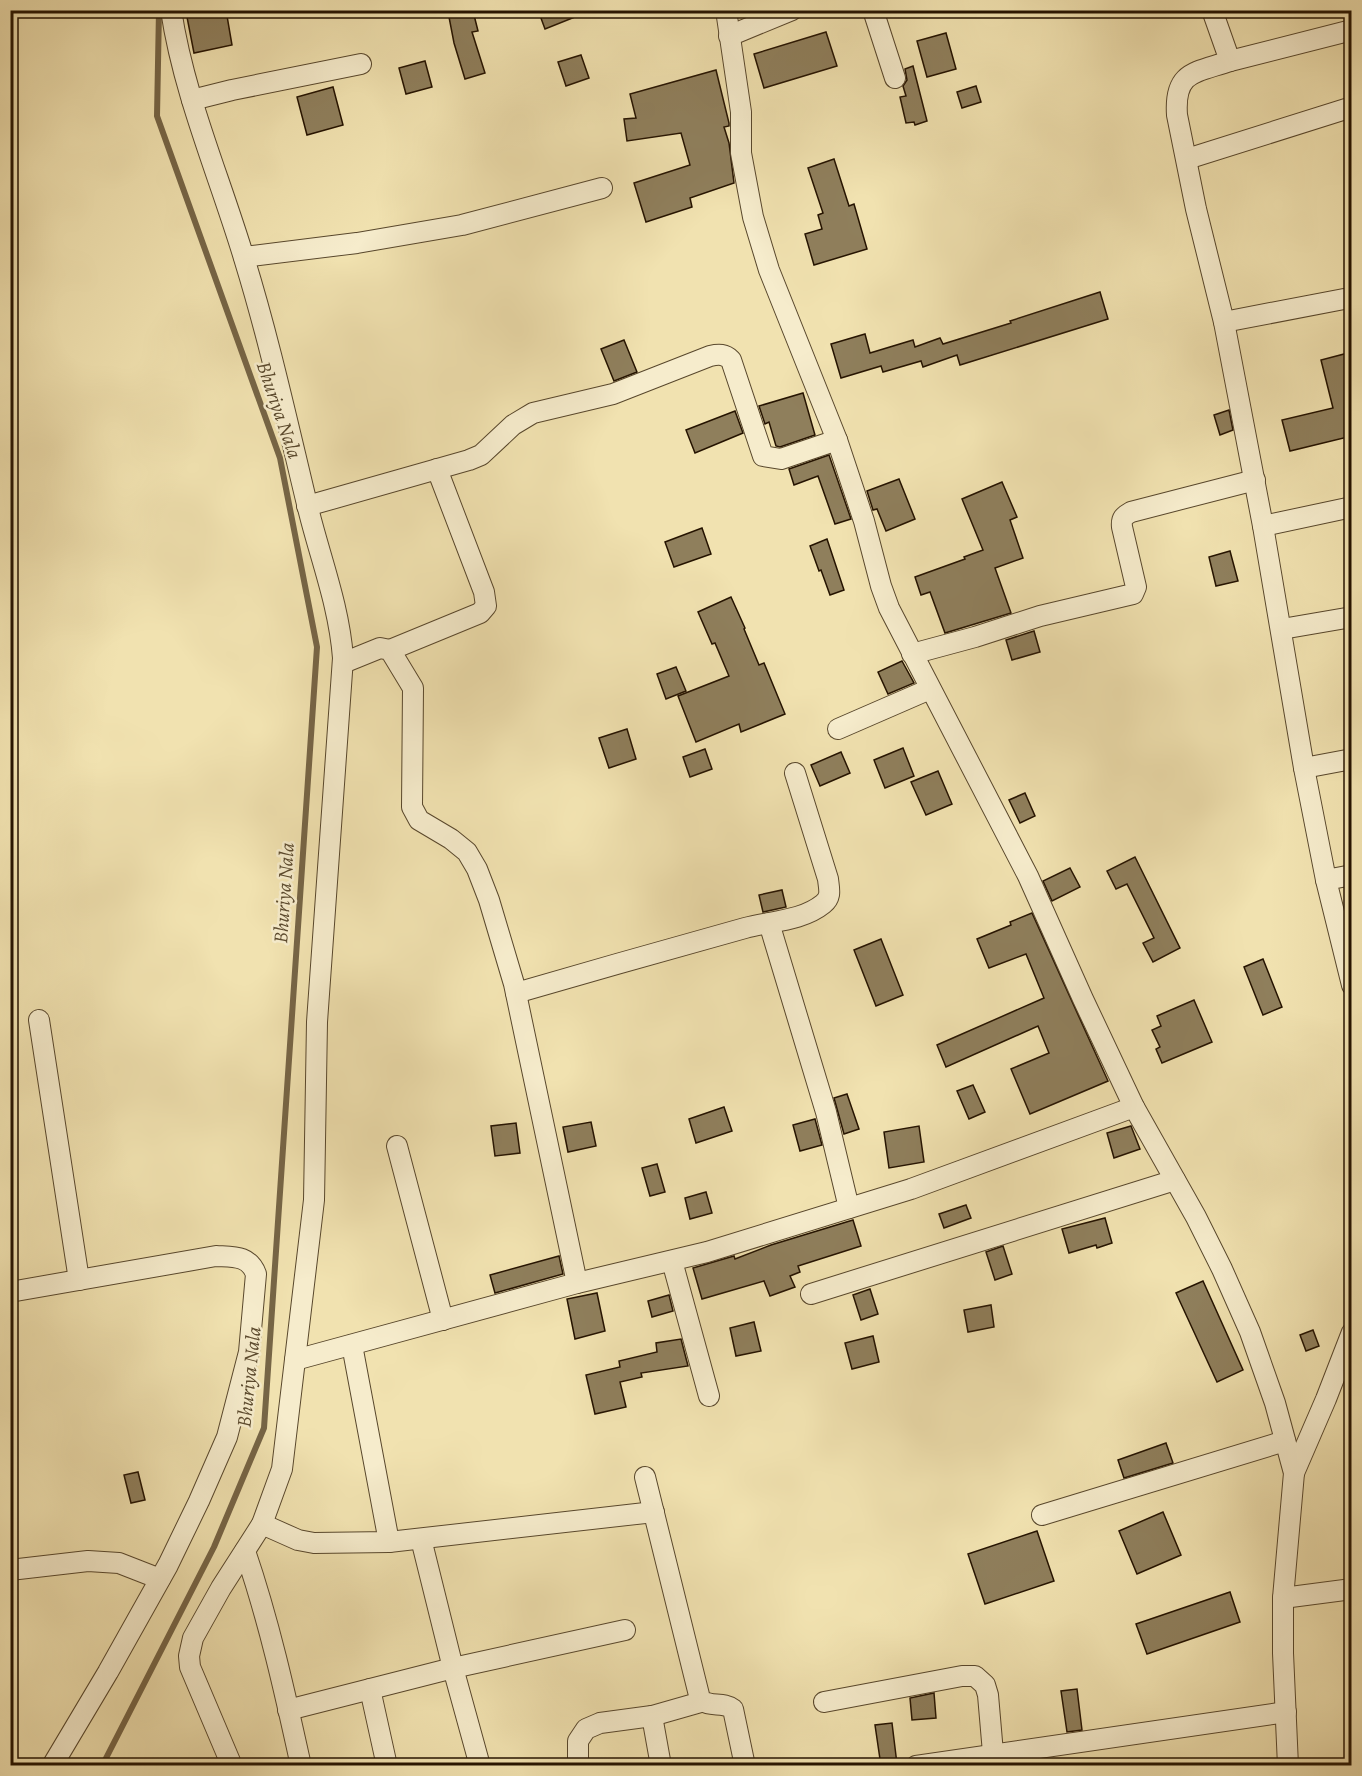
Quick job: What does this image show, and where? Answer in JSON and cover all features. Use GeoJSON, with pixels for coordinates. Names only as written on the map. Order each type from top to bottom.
{"type":"FeatureCollection","features":[{"type":"Feature","properties":{"kind":"street"},"geometry":{"type":"LineString","coordinates":[[171,10],[176,46],[244,257],[278,379],[307,506],[335,602],[342,640],[343,663],[317,1022],[314,1200],[282,1470],[262,1524],[220,1588],[194,1638],[189,1656],[190,1667],[228,1763]]}},
{"type":"Feature","properties":{"kind":"street"},"geometry":{"type":"LineString","coordinates":[[726,10],[741,112],[741,153],[753,217],[769,270],[837,440],[864,521],[889,608],[1028,876],[1134,1107],[1222,1269],[1250,1332],[1275,1403],[1294,1473]]}},
{"type":"Feature","properties":{"kind":"street"},"geometry":{"type":"LineString","coordinates":[[729,36],[792,10]]}},
{"type":"Feature","properties":{"kind":"street"},"geometry":{"type":"LineString","coordinates":[[873,10],[895,78]]}},
{"type":"Feature","properties":{"kind":"street"},"geometry":{"type":"LineString","coordinates":[[1212,10],[1230,61]]}},
{"type":"Feature","properties":{"kind":"street"},"geometry":{"type":"LineString","coordinates":[[1352,30],[1230,61],[1190,75],[1178,89],[1177,115],[1196,209],[1224,322],[1282,629],[1304,768],[1326,880],[1352,984]]}},
{"type":"Feature","properties":{"kind":"street"},"geometry":{"type":"LineString","coordinates":[[192,100],[361,64]]}},
{"type":"Feature","properties":{"kind":"street"},"geometry":{"type":"LineString","coordinates":[[1186,159],[1352,107]]}},
{"type":"Feature","properties":{"kind":"street"},"geometry":{"type":"LineString","coordinates":[[244,257],[357,243],[462,225],[602,188]]}},
{"type":"Feature","properties":{"kind":"street"},"geometry":{"type":"LineString","coordinates":[[1224,322],[1344,299],[1352,300]]}},
{"type":"Feature","properties":{"kind":"street"},"geometry":{"type":"LineString","coordinates":[[307,506],[481,455],[513,425],[533,413],[613,394],[720,354],[731,360],[761,453],[764,456],[781,459],[837,440]]}},
{"type":"Feature","properties":{"kind":"street"},"geometry":{"type":"LineString","coordinates":[[343,663],[380,648],[390,651],[480,613],[486,606],[487,600],[437,469]]}},
{"type":"Feature","properties":{"kind":"street"},"geometry":{"type":"LineString","coordinates":[[912,654],[1040,616],[1132,594],[1136,586],[1122,527],[1122,518],[1125,515],[1255,480]]}},
{"type":"Feature","properties":{"kind":"street"},"geometry":{"type":"LineString","coordinates":[[1263,526],[1352,507]]}},
{"type":"Feature","properties":{"kind":"street"},"geometry":{"type":"LineString","coordinates":[[1282,629],[1352,617]]}},
{"type":"Feature","properties":{"kind":"street"},"geometry":{"type":"LineString","coordinates":[[390,651],[413,688],[412,801],[414,813],[418,820],[451,838],[467,852],[477,869],[489,900],[516,993],[577,1283]]}},
{"type":"Feature","properties":{"kind":"street"},"geometry":{"type":"LineString","coordinates":[[838,729],[930,689]]}},
{"type":"Feature","properties":{"kind":"street"},"geometry":{"type":"LineString","coordinates":[[1304,768],[1352,759]]}},
{"type":"Feature","properties":{"kind":"street"},"geometry":{"type":"LineString","coordinates":[[516,993],[797,917],[822,906],[828,900],[830,893],[795,773]]}},
{"type":"Feature","properties":{"kind":"street"},"geometry":{"type":"LineString","coordinates":[[1326,880],[1352,874]]}},
{"type":"Feature","properties":{"kind":"street"},"geometry":{"type":"LineString","coordinates":[[769,923],[826,1112],[849,1208]]}},
{"type":"Feature","properties":{"kind":"street"},"geometry":{"type":"LineString","coordinates":[[39,1020],[79,1280]]}},
{"type":"Feature","properties":{"kind":"street"},"geometry":{"type":"LineString","coordinates":[[295,1360],[577,1283],[672,1261],[849,1208],[911,1189],[1134,1107]]}},
{"type":"Feature","properties":{"kind":"street"},"geometry":{"type":"LineString","coordinates":[[397,1146],[443,1320]]}},
{"type":"Feature","properties":{"kind":"street"},"geometry":{"type":"LineString","coordinates":[[811,1294],[1175,1180]]}},
{"type":"Feature","properties":{"kind":"street"},"geometry":{"type":"LineString","coordinates":[[10,1292],[216,1256],[238,1257],[246,1260],[253,1266],[256,1274],[249,1352],[227,1437],[199,1502],[160,1579],[52,1766]]}},
{"type":"Feature","properties":{"kind":"street"},"geometry":{"type":"LineString","coordinates":[[672,1261],[709,1396]]}},
{"type":"Feature","properties":{"kind":"street"},"geometry":{"type":"LineString","coordinates":[[1288,1766],[1282,1598],[1294,1473],[1352,1332]]}},
{"type":"Feature","properties":{"kind":"street"},"geometry":{"type":"LineString","coordinates":[[352,1345],[388,1542]]}},
{"type":"Feature","properties":{"kind":"street"},"geometry":{"type":"LineString","coordinates":[[1042,1515],[1285,1442]]}},
{"type":"Feature","properties":{"kind":"street"},"geometry":{"type":"LineString","coordinates":[[645,1477],[702,1702]]}},
{"type":"Feature","properties":{"kind":"street"},"geometry":{"type":"LineString","coordinates":[[262,1524],[298,1540],[314,1543],[388,1542],[654,1512]]}},
{"type":"Feature","properties":{"kind":"street"},"geometry":{"type":"LineString","coordinates":[[421,1539],[480,1766]]}},
{"type":"Feature","properties":{"kind":"street"},"geometry":{"type":"LineString","coordinates":[[245,1551],[258,1590],[301,1766]]}},
{"type":"Feature","properties":{"kind":"street"},"geometry":{"type":"LineString","coordinates":[[10,1570],[88,1561],[119,1563],[160,1579]]}},
{"type":"Feature","properties":{"kind":"street"},"geometry":{"type":"LineString","coordinates":[[1282,1598],[1352,1589]]}},
{"type":"Feature","properties":{"kind":"street"},"geometry":{"type":"LineString","coordinates":[[288,1710],[453,1668],[625,1630]]}},
{"type":"Feature","properties":{"kind":"street"},"geometry":{"type":"LineString","coordinates":[[824,1702],[962,1676],[975,1676],[985,1685],[988,1695],[993,1753]]}},
{"type":"Feature","properties":{"kind":"street"},"geometry":{"type":"LineString","coordinates":[[370,1689],[387,1766]]}},
{"type":"Feature","properties":{"kind":"street"},"geometry":{"type":"LineString","coordinates":[[578,1766],[578,1741],[586,1729],[600,1723],[652,1716],[702,1702],[729,1706],[733,1709],[745,1766]]}},
{"type":"Feature","properties":{"kind":"street"},"geometry":{"type":"LineString","coordinates":[[916,1766],[1286,1712]]}},
{"type":"Feature","properties":{"kind":"street"},"geometry":{"type":"LineString","coordinates":[[652,1716],[661,1766]]}},
{"type":"Feature","properties":{"kind":"building"},"geometry":{"type":"Polygon","coordinates":[[[226,10],[232,45],[194,53],[187,17],[226,10]]]}},
{"type":"Feature","properties":{"kind":"building"},"geometry":{"type":"Polygon","coordinates":[[[538,10],[589,10],[590,11],[545,29],[538,10]]]}},
{"type":"Feature","properties":{"kind":"building"},"geometry":{"type":"Polygon","coordinates":[[[473,11],[478,31],[472,32],[485,73],[465,79],[449,17],[473,11]]]}},
{"type":"Feature","properties":{"kind":"building"},"geometry":{"type":"Polygon","coordinates":[[[826,32],[837,66],[764,88],[754,54],[826,32]]]}},
{"type":"Feature","properties":{"kind":"building"},"geometry":{"type":"Polygon","coordinates":[[[946,33],[956,69],[927,77],[917,41],[946,33]]]}},
{"type":"Feature","properties":{"kind":"building"},"geometry":{"type":"Polygon","coordinates":[[[581,55],[589,78],[566,86],[558,62],[581,55]]]}},
{"type":"Feature","properties":{"kind":"building"},"geometry":{"type":"Polygon","coordinates":[[[425,61],[432,87],[406,94],[399,68],[425,61]]]}},
{"type":"Feature","properties":{"kind":"building"},"geometry":{"type":"Polygon","coordinates":[[[913,66],[927,121],[915,125],[914,122],[906,123],[900,97],[906,96],[903,86],[907,80],[905,69],[913,66]]]}},
{"type":"Feature","properties":{"kind":"building"},"geometry":{"type":"Polygon","coordinates":[[[716,70],[729,123],[729,126],[724,127],[729,143],[734,183],[690,198],[692,207],[646,222],[634,183],[690,165],[681,133],[627,141],[624,119],[636,118],[630,94],[716,70]]]}},
{"type":"Feature","properties":{"kind":"building"},"geometry":{"type":"Polygon","coordinates":[[[976,86],[981,102],[962,108],[957,92],[976,86]]]}},
{"type":"Feature","properties":{"kind":"building"},"geometry":{"type":"Polygon","coordinates":[[[333,87],[343,125],[307,135],[297,97],[333,87]]]}},
{"type":"Feature","properties":{"kind":"building"},"geometry":{"type":"Polygon","coordinates":[[[834,159],[849,206],[854,204],[867,249],[814,265],[805,234],[822,229],[818,215],[823,213],[808,168],[834,159]]]}},
{"type":"Feature","properties":{"kind":"building"},"geometry":{"type":"Polygon","coordinates":[[[1100,292],[1108,319],[960,365],[957,355],[923,367],[921,361],[883,372],[881,366],[841,378],[831,344],[865,334],[870,353],[913,340],[915,347],[940,338],[943,344],[1100,292]]]}},
{"type":"Feature","properties":{"kind":"building"},"geometry":{"type":"Polygon","coordinates":[[[624,340],[637,372],[614,381],[601,349],[624,340]]]}},
{"type":"Feature","properties":{"kind":"building"},"geometry":{"type":"Polygon","coordinates":[[[1348,353],[1352,366],[1352,436],[1290,451],[1282,420],[1333,408],[1321,360],[1348,353]]]}},
{"type":"Feature","properties":{"kind":"building"},"geometry":{"type":"Polygon","coordinates":[[[803,393],[815,435],[780,447],[776,446],[769,422],[765,424],[759,406],[803,393]]]}},
{"type":"Feature","properties":{"kind":"building"},"geometry":{"type":"Polygon","coordinates":[[[1229,410],[1233,430],[1220,435],[1214,415],[1229,410]]]}},
{"type":"Feature","properties":{"kind":"building"},"geometry":{"type":"Polygon","coordinates":[[[735,411],[743,433],[695,453],[686,430],[735,411]]]}},
{"type":"Feature","properties":{"kind":"building"},"geometry":{"type":"Polygon","coordinates":[[[829,455],[851,519],[835,524],[818,476],[794,485],[789,469],[829,455]]]}},
{"type":"Feature","properties":{"kind":"building"},"geometry":{"type":"Polygon","coordinates":[[[899,479],[915,519],[886,531],[877,509],[873,510],[867,491],[899,479]]]}},
{"type":"Feature","properties":{"kind":"building"},"geometry":{"type":"Polygon","coordinates":[[[1002,482],[1017,517],[1010,520],[1023,558],[995,568],[1011,613],[945,633],[930,592],[921,595],[915,577],[983,550],[962,499],[1002,482]]]}},
{"type":"Feature","properties":{"kind":"building"},"geometry":{"type":"Polygon","coordinates":[[[702,528],[711,554],[674,567],[665,542],[702,528]]]}},
{"type":"Feature","properties":{"kind":"building"},"geometry":{"type":"Polygon","coordinates":[[[827,539],[844,590],[830,595],[810,546],[827,539]]]}},
{"type":"Feature","properties":{"kind":"building"},"geometry":{"type":"Polygon","coordinates":[[[1230,551],[1238,581],[1216,586],[1209,557],[1230,551]]]}},
{"type":"Feature","properties":{"kind":"building"},"geometry":{"type":"Polygon","coordinates":[[[731,597],[759,665],[764,663],[785,714],[741,732],[739,724],[696,742],[678,696],[729,676],[698,612],[731,597]]]}},
{"type":"Feature","properties":{"kind":"building"},"geometry":{"type":"Polygon","coordinates":[[[1034,631],[1040,652],[1012,660],[1006,640],[1034,631]]]}},
{"type":"Feature","properties":{"kind":"building"},"geometry":{"type":"Polygon","coordinates":[[[902,661],[914,683],[888,694],[878,672],[902,661]]]}},
{"type":"Feature","properties":{"kind":"building"},"geometry":{"type":"Polygon","coordinates":[[[676,667],[686,691],[666,699],[657,674],[676,667]]]}},
{"type":"Feature","properties":{"kind":"building"},"geometry":{"type":"Polygon","coordinates":[[[627,729],[636,759],[609,768],[599,738],[627,729]]]}},
{"type":"Feature","properties":{"kind":"building"},"geometry":{"type":"Polygon","coordinates":[[[903,748],[914,776],[885,788],[874,760],[903,748]]]}},
{"type":"Feature","properties":{"kind":"building"},"geometry":{"type":"Polygon","coordinates":[[[705,749],[712,769],[690,777],[683,757],[705,749]]]}},
{"type":"Feature","properties":{"kind":"building"},"geometry":{"type":"Polygon","coordinates":[[[841,752],[850,773],[820,786],[811,765],[841,752]]]}},
{"type":"Feature","properties":{"kind":"building"},"geometry":{"type":"Polygon","coordinates":[[[938,771],[952,804],[926,815],[911,782],[938,771]]]}},
{"type":"Feature","properties":{"kind":"building"},"geometry":{"type":"Polygon","coordinates":[[[1025,793],[1035,816],[1020,823],[1009,800],[1025,793]]]}},
{"type":"Feature","properties":{"kind":"building"},"geometry":{"type":"Polygon","coordinates":[[[1135,857],[1180,948],[1153,962],[1143,943],[1154,938],[1127,884],[1116,889],[1107,871],[1135,857]]]}},
{"type":"Feature","properties":{"kind":"building"},"geometry":{"type":"Polygon","coordinates":[[[1070,868],[1080,887],[1052,901],[1043,881],[1070,868]]]}},
{"type":"Feature","properties":{"kind":"building"},"geometry":{"type":"Polygon","coordinates":[[[782,890],[786,907],[763,912],[759,895],[782,890]]]}},
{"type":"Feature","properties":{"kind":"building"},"geometry":{"type":"Polygon","coordinates":[[[1032,913],[1108,1081],[1030,1114],[1011,1069],[1049,1053],[1038,1026],[946,1067],[937,1045],[1044,998],[1026,954],[989,968],[977,939],[1011,925],[1010,922],[1032,913]]]}},
{"type":"Feature","properties":{"kind":"building"},"geometry":{"type":"Polygon","coordinates":[[[881,939],[903,995],[876,1006],[854,950],[881,939]]]}},
{"type":"Feature","properties":{"kind":"building"},"geometry":{"type":"Polygon","coordinates":[[[1263,959],[1282,1007],[1263,1015],[1244,967],[1263,959]]]}},
{"type":"Feature","properties":{"kind":"building"},"geometry":{"type":"Polygon","coordinates":[[[1194,1000],[1212,1042],[1162,1063],[1156,1049],[1160,1047],[1152,1030],[1161,1026],[1157,1016],[1194,1000]]]}},
{"type":"Feature","properties":{"kind":"building"},"geometry":{"type":"Polygon","coordinates":[[[973,1085],[985,1112],[969,1119],[957,1091],[973,1085]]]}},
{"type":"Feature","properties":{"kind":"building"},"geometry":{"type":"Polygon","coordinates":[[[847,1094],[859,1129],[844,1134],[834,1098],[847,1094]]]}},
{"type":"Feature","properties":{"kind":"building"},"geometry":{"type":"Polygon","coordinates":[[[724,1107],[732,1131],[696,1143],[689,1119],[724,1107]]]}},
{"type":"Feature","properties":{"kind":"building"},"geometry":{"type":"Polygon","coordinates":[[[815,1119],[822,1145],[800,1151],[793,1125],[815,1119]]]}},
{"type":"Feature","properties":{"kind":"building"},"geometry":{"type":"Polygon","coordinates":[[[591,1122],[596,1146],[568,1152],[563,1127],[591,1122]]]}},
{"type":"Feature","properties":{"kind":"building"},"geometry":{"type":"Polygon","coordinates":[[[516,1123],[520,1153],[495,1156],[491,1126],[516,1123]]]}},
{"type":"Feature","properties":{"kind":"building"},"geometry":{"type":"Polygon","coordinates":[[[919,1126],[924,1162],[889,1168],[884,1132],[919,1126]]]}},
{"type":"Feature","properties":{"kind":"building"},"geometry":{"type":"Polygon","coordinates":[[[1131,1126],[1140,1149],[1114,1158],[1107,1133],[1131,1126]]]}},
{"type":"Feature","properties":{"kind":"building"},"geometry":{"type":"Polygon","coordinates":[[[657,1164],[665,1192],[650,1196],[642,1168],[657,1164]]]}},
{"type":"Feature","properties":{"kind":"building"},"geometry":{"type":"Polygon","coordinates":[[[706,1192],[712,1213],[690,1219],[685,1198],[706,1192]]]}},
{"type":"Feature","properties":{"kind":"building"},"geometry":{"type":"Polygon","coordinates":[[[966,1205],[971,1218],[944,1228],[939,1214],[966,1205]]]}},
{"type":"Feature","properties":{"kind":"building"},"geometry":{"type":"Polygon","coordinates":[[[1105,1218],[1112,1243],[1069,1253],[1062,1229],[1105,1218]]]}},
{"type":"Feature","properties":{"kind":"building"},"geometry":{"type":"Polygon","coordinates":[[[853,1220],[861,1246],[798,1266],[800,1272],[790,1276],[795,1287],[770,1296],[764,1281],[702,1299],[693,1268],[734,1256],[735,1259],[771,1245],[853,1220]]]}},
{"type":"Feature","properties":{"kind":"building"},"geometry":{"type":"Polygon","coordinates":[[[1003,1246],[1012,1274],[995,1280],[986,1252],[1003,1246]]]}},
{"type":"Feature","properties":{"kind":"building"},"geometry":{"type":"Polygon","coordinates":[[[559,1256],[563,1274],[495,1293],[490,1275],[559,1256]]]}},
{"type":"Feature","properties":{"kind":"building"},"geometry":{"type":"Polygon","coordinates":[[[1203,1281],[1243,1370],[1217,1382],[1176,1293],[1203,1281]]]}},
{"type":"Feature","properties":{"kind":"building"},"geometry":{"type":"Polygon","coordinates":[[[870,1289],[878,1314],[861,1320],[853,1295],[870,1289]]]}},
{"type":"Feature","properties":{"kind":"building"},"geometry":{"type":"Polygon","coordinates":[[[597,1293],[605,1331],[575,1339],[567,1299],[597,1293]]]}},
{"type":"Feature","properties":{"kind":"building"},"geometry":{"type":"Polygon","coordinates":[[[669,1295],[673,1311],[652,1317],[648,1301],[669,1295]]]}},
{"type":"Feature","properties":{"kind":"building"},"geometry":{"type":"Polygon","coordinates":[[[991,1305],[994,1327],[968,1332],[964,1310],[991,1305]]]}},
{"type":"Feature","properties":{"kind":"building"},"geometry":{"type":"Polygon","coordinates":[[[754,1322],[761,1351],[736,1356],[730,1328],[754,1322]]]}},
{"type":"Feature","properties":{"kind":"building"},"geometry":{"type":"Polygon","coordinates":[[[1313,1330],[1319,1346],[1306,1351],[1300,1335],[1313,1330]]]}},
{"type":"Feature","properties":{"kind":"building"},"geometry":{"type":"Polygon","coordinates":[[[873,1336],[879,1362],[852,1369],[845,1343],[873,1336]]]}},
{"type":"Feature","properties":{"kind":"building"},"geometry":{"type":"Polygon","coordinates":[[[681,1339],[688,1366],[641,1373],[642,1377],[620,1382],[626,1407],[595,1414],[586,1375],[620,1367],[619,1361],[657,1352],[656,1343],[681,1339]]]}},
{"type":"Feature","properties":{"kind":"building"},"geometry":{"type":"Polygon","coordinates":[[[1166,1443],[1173,1463],[1124,1478],[1118,1460],[1166,1443]]]}},
{"type":"Feature","properties":{"kind":"building"},"geometry":{"type":"Polygon","coordinates":[[[138,1472],[145,1500],[131,1503],[124,1475],[138,1472]]]}},
{"type":"Feature","properties":{"kind":"building"},"geometry":{"type":"Polygon","coordinates":[[[1163,1512],[1181,1555],[1137,1574],[1119,1531],[1163,1512]]]}},
{"type":"Feature","properties":{"kind":"building"},"geometry":{"type":"Polygon","coordinates":[[[1037,1531],[1054,1581],[985,1604],[968,1554],[1037,1531]]]}},
{"type":"Feature","properties":{"kind":"building"},"geometry":{"type":"Polygon","coordinates":[[[1230,1592],[1240,1622],[1147,1654],[1136,1624],[1230,1592]]]}},
{"type":"Feature","properties":{"kind":"building"},"geometry":{"type":"Polygon","coordinates":[[[1077,1689],[1082,1730],[1067,1732],[1061,1691],[1077,1689]]]}},
{"type":"Feature","properties":{"kind":"building"},"geometry":{"type":"Polygon","coordinates":[[[934,1693],[936,1718],[912,1720],[910,1698],[934,1693]]]}},
{"type":"Feature","properties":{"kind":"building"},"geometry":{"type":"Polygon","coordinates":[[[892,1723],[897,1764],[881,1766],[875,1725],[892,1723]]]}},
{"type":"Feature","properties":{"kind":"waterway","name":"Bhuriya Nala"},"geometry":{"type":"LineString","coordinates":[[102,1766],[214,1547],[264,1428],[317,647],[280,458],[157,116],[159,10]]}}]}
